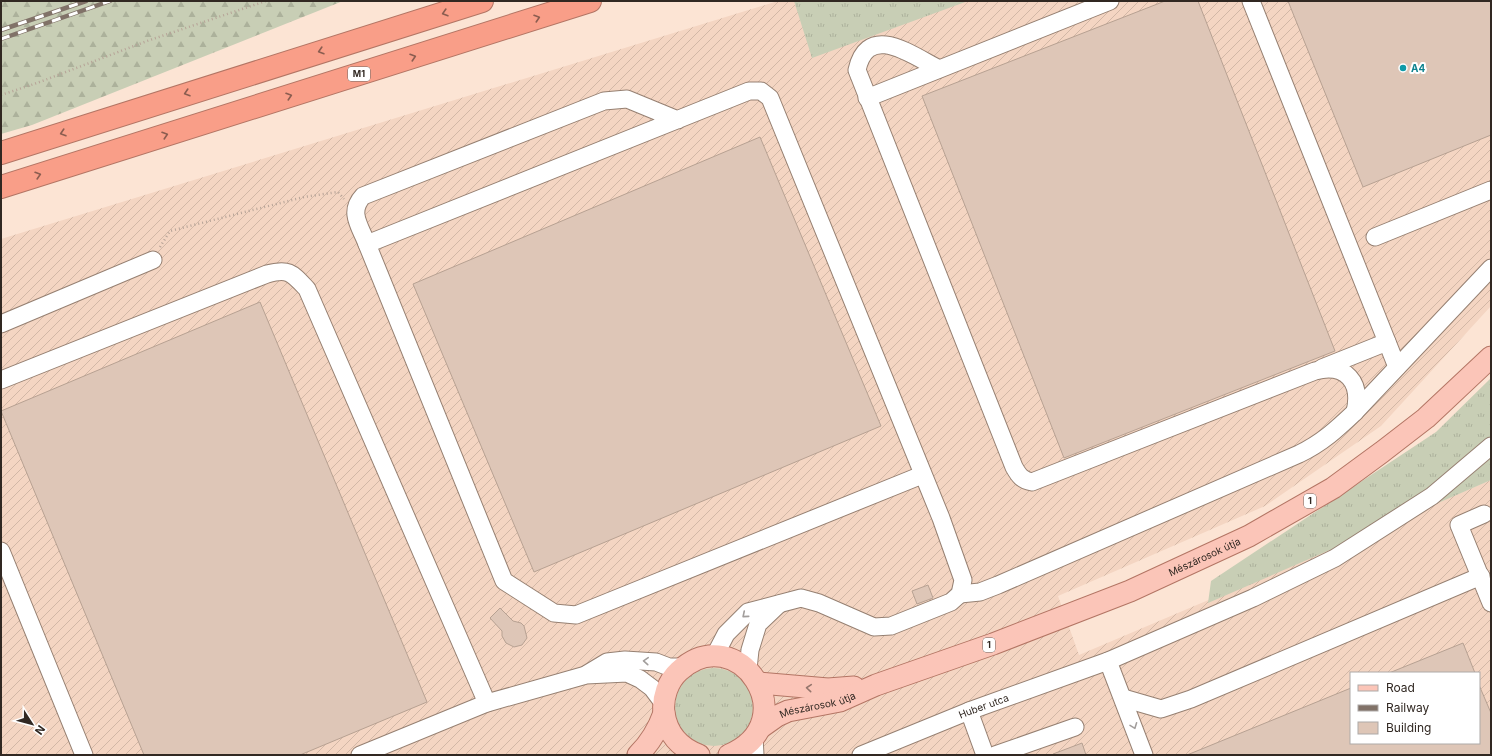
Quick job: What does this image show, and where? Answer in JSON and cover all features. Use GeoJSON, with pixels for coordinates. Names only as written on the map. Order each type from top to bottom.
{"type":"FeatureCollection","features":[{"type":"Feature","properties":{"kind":"highway"},"geometry":{"type":"LineString","coordinates":[[1,153],[482,1]]}},
{"type":"Feature","properties":{"kind":"highway","name":"M1"},"geometry":{"type":"LineString","coordinates":[[1,187],[590,1]]}},
{"type":"Feature","properties":{"kind":"main road","name":"Mészárosok útja"},"geometry":{"type":"LineString","coordinates":[[729,755],[739,751],[756,740],[777,716],[788,711],[840,700],[876,685],[993,644],[1130,590],[1249,536],[1333,488],[1382,452],[1426,418],[1491,357]]}},
{"type":"Feature","properties":{"kind":"main road","name":"Mészárosok útja"},"geometry":{"type":"LineString","coordinates":[[638,755],[649,744],[658,730],[670,683],[684,667],[693,661],[714,656],[732,660],[753,676],[828,689],[876,685]]}},
{"type":"Feature","properties":{"kind":"main road","name":"Mészárosok útja"},"geometry":{"type":"LineString","coordinates":[[753,676],[764,706],[756,740]]}},
{"type":"Feature","properties":{"kind":"main road"},"geometry":{"type":"LineString","coordinates":[[664,708],[667,725],[673,736],[692,754]]}},
{"type":"Feature","properties":{"kind":"street"},"geometry":{"type":"LineString","coordinates":[[867,98],[1110,1]]}},
{"type":"Feature","properties":{"kind":"street"},"geometry":{"type":"LineString","coordinates":[[1252,1],[1397,367]]}},
{"type":"Feature","properties":{"kind":"street"},"geometry":{"type":"LineString","coordinates":[[939,69],[888,44],[876,45],[867,51],[860,59],[857,70],[1014,467],[1019,476],[1024,480],[1032,482],[1387,342]]}},
{"type":"Feature","properties":{"kind":"street"},"geometry":{"type":"LineString","coordinates":[[367,244],[749,91],[761,91],[770,98],[960,567],[963,580],[960,594]]}},
{"type":"Feature","properties":{"kind":"street"},"geometry":{"type":"LineString","coordinates":[[678,120],[627,99],[604,100],[363,196],[356,203],[354,212],[504,581],[554,613],[576,614],[922,476]]}},
{"type":"Feature","properties":{"kind":"street"},"geometry":{"type":"LineString","coordinates":[[1375,237],[1491,190]]}},
{"type":"Feature","properties":{"kind":"street"},"geometry":{"type":"LineString","coordinates":[[1,324],[153,260]]}},
{"type":"Feature","properties":{"kind":"street"},"geometry":{"type":"LineString","coordinates":[[714,656],[726,634],[748,612],[801,598],[819,603],[874,627],[891,626],[951,602],[960,594],[980,592],[998,585],[1320,444],[1334,433],[1355,412],[1491,268]]}},
{"type":"Feature","properties":{"kind":"street"},"geometry":{"type":"LineString","coordinates":[[1,380],[267,274],[280,270],[293,274],[307,289],[487,703]]}},
{"type":"Feature","properties":{"kind":"street"},"geometry":{"type":"LineString","coordinates":[[1315,371],[1326,368],[1338,370],[1348,376],[1356,386],[1358,398],[1355,412]]}},
{"type":"Feature","properties":{"kind":"street","name":"Huber utca"},"geometry":{"type":"LineString","coordinates":[[861,755],[879,752],[969,712],[1108,661],[1254,598],[1335,558],[1432,496],[1491,446]]}},
{"type":"Feature","properties":{"kind":"street"},"geometry":{"type":"LineString","coordinates":[[1484,514],[1459,524],[1491,603]]}},
{"type":"Feature","properties":{"kind":"street"},"geometry":{"type":"LineString","coordinates":[[1,551],[84,755]]}},
{"type":"Feature","properties":{"kind":"street"},"geometry":{"type":"LineString","coordinates":[[1123,698],[1161,709],[1191,699],[1481,576]]}},
{"type":"Feature","properties":{"kind":"street"},"geometry":{"type":"LineString","coordinates":[[753,676],[750,650],[758,624],[781,603]]}},
{"type":"Feature","properties":{"kind":"street"},"geometry":{"type":"LineString","coordinates":[[586,675],[607,662],[625,660],[656,662],[669,667],[684,667]]}},
{"type":"Feature","properties":{"kind":"street"},"geometry":{"type":"LineString","coordinates":[[1108,661],[1144,755]]}},
{"type":"Feature","properties":{"kind":"street"},"geometry":{"type":"LineString","coordinates":[[360,755],[487,703],[586,675],[627,674],[640,679],[652,688],[664,708]]}},
{"type":"Feature","properties":{"kind":"street"},"geometry":{"type":"LineString","coordinates":[[969,712],[984,755]]}},
{"type":"Feature","properties":{"kind":"street"},"geometry":{"type":"LineString","coordinates":[[995,755],[1075,727]]}},
{"type":"Feature","properties":{"kind":"path"},"geometry":{"type":"LineString","coordinates":[[1,95],[37,83],[147,41],[266,1]]}},
{"type":"Feature","properties":{"kind":"path"},"geometry":{"type":"LineString","coordinates":[[153,260],[170,231],[304,198],[338,192],[354,212]]}},
{"type":"Feature","properties":{"kind":"shaded area"},"geometry":{"type":"Polygon","coordinates":[[[778,1],[1491,1],[1491,306],[1381,426],[1265,506],[1058,596],[1079,655],[1491,480],[1491,755],[1,755],[1,239],[778,1]]]}},
{"type":"Feature","properties":{"kind":"green space"},"geometry":{"type":"Polygon","coordinates":[[[1,1],[343,1],[32,125],[1,134],[1,1]]]}},
{"type":"Feature","properties":{"kind":"green space"},"geometry":{"type":"Polygon","coordinates":[[[794,1],[968,1],[812,58],[794,1]]]}},
{"type":"Feature","properties":{"kind":"green space"},"geometry":{"type":"Polygon","coordinates":[[[1491,378],[1491,480],[1208,603],[1211,581],[1436,432],[1491,378]]]}},
{"type":"Feature","properties":{"kind":"green space"},"geometry":{"type":"Polygon","coordinates":[[[714,668],[729,671],[742,679],[750,692],[753,707],[750,722],[742,735],[729,743],[714,746],[699,743],[686,735],[678,722],[675,707],[678,692],[686,679],[699,671],[714,668]]]}},
{"type":"Feature","properties":{"kind":"building"},"geometry":{"type":"Polygon","coordinates":[[[1165,1],[1198,1],[1335,351],[1064,458],[922,96],[1165,1]]]}},
{"type":"Feature","properties":{"kind":"building","name":"A4"},"geometry":{"type":"Polygon","coordinates":[[[1288,1],[1491,1],[1491,135],[1363,187],[1288,1]]]}},
{"type":"Feature","properties":{"kind":"building"},"geometry":{"type":"Polygon","coordinates":[[[760,137],[881,426],[534,572],[413,284],[760,137]]]}},
{"type":"Feature","properties":{"kind":"building"},"geometry":{"type":"Polygon","coordinates":[[[260,302],[427,702],[300,755],[144,755],[1,411],[260,302]]]}},
{"type":"Feature","properties":{"kind":"building"},"geometry":{"type":"Polygon","coordinates":[[[928,585],[933,598],[917,604],[912,591],[928,585]]]}},
{"type":"Feature","properties":{"kind":"building"},"geometry":{"type":"Polygon","coordinates":[[[500,608],[513,621],[521,623],[524,626],[527,638],[522,645],[514,647],[506,643],[502,636],[502,631],[490,618],[500,608]]]}},
{"type":"Feature","properties":{"kind":"building"},"geometry":{"type":"Polygon","coordinates":[[[1463,643],[1475,672],[1391,672],[1463,643]]]}},
{"type":"Feature","properties":{"kind":"building"},"geometry":{"type":"Polygon","coordinates":[[[1480,687],[1491,713],[1491,755],[1187,755],[1350,688],[1350,744],[1480,744],[1480,687]]]}},
{"type":"Feature","properties":{"kind":"building"},"geometry":{"type":"Polygon","coordinates":[[[1082,743],[1086,755],[1053,755],[1053,754],[1082,743]]]}},
{"type":"Feature","properties":{"kind":"railway"},"geometry":{"type":"LineString","coordinates":[[1,30],[86,1]]}},
{"type":"Feature","properties":{"kind":"railway"},"geometry":{"type":"LineString","coordinates":[[1,39],[110,1]]}},
{"type":"Feature","properties":{"kind":"place","name":"A4"},"geometry":{"type":"Point","coordinates":[1403,68]}}]}
